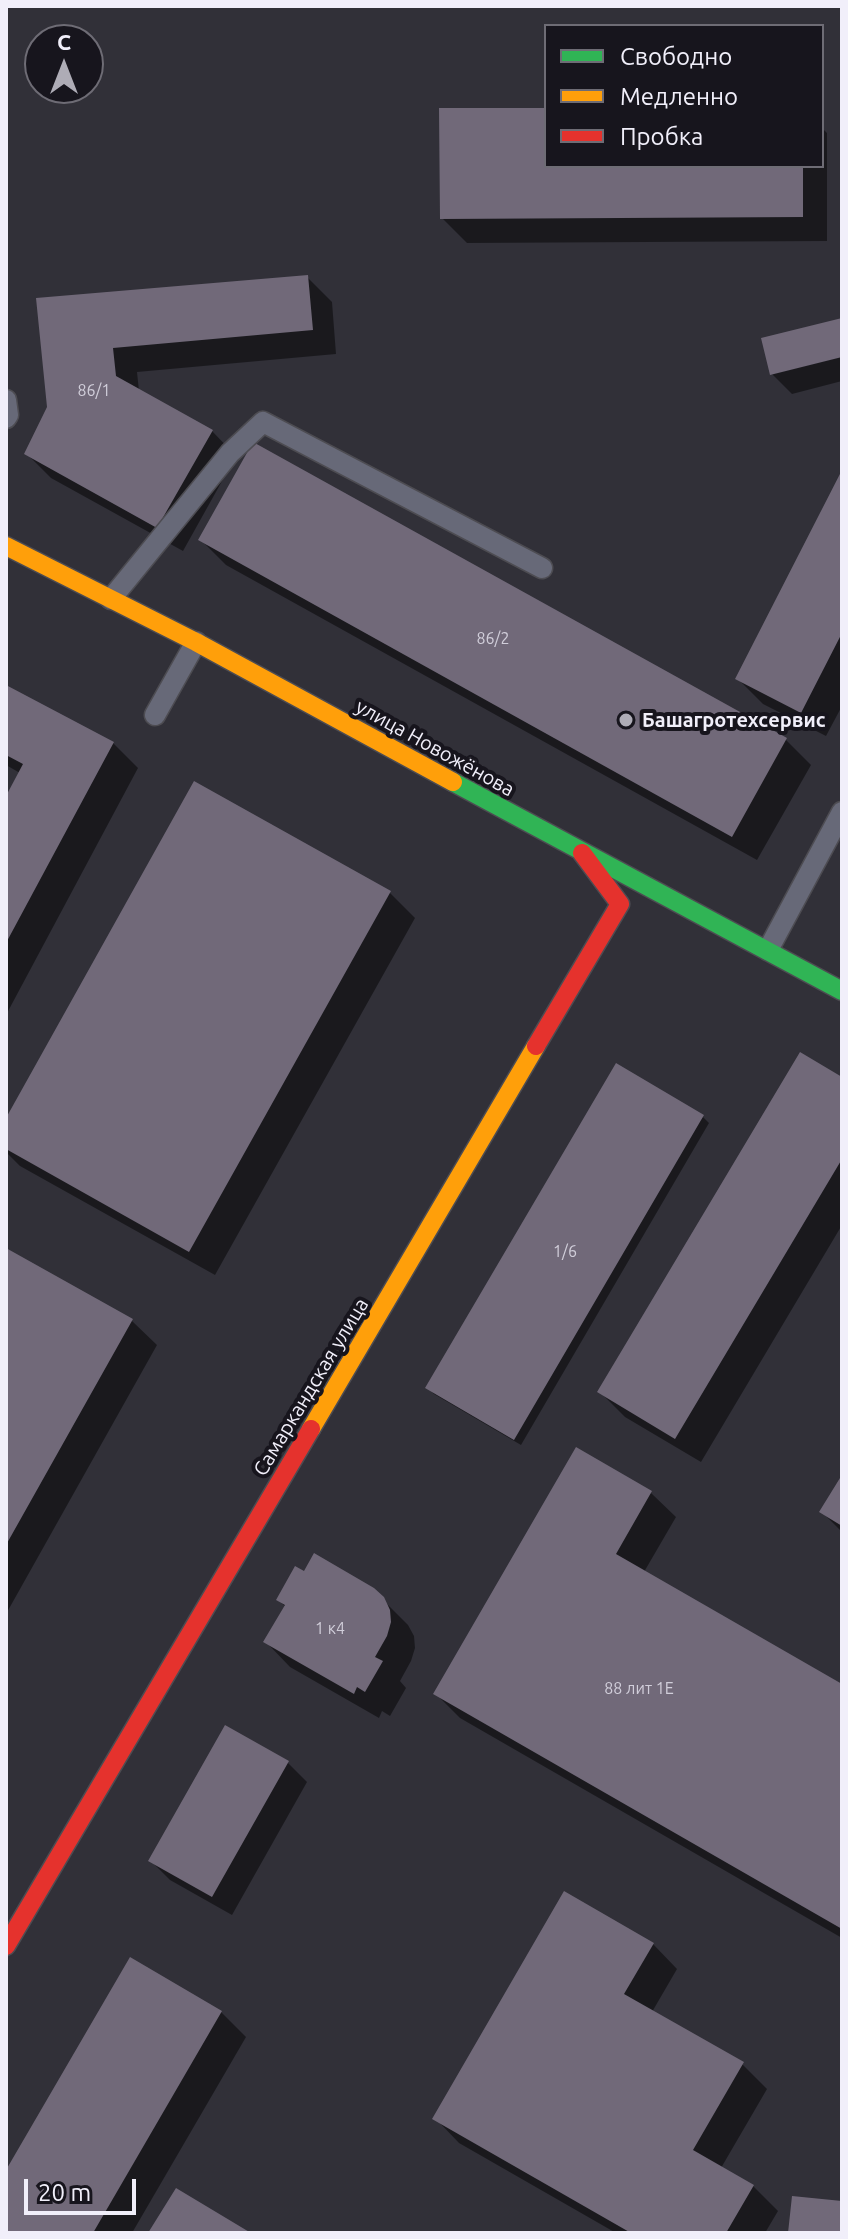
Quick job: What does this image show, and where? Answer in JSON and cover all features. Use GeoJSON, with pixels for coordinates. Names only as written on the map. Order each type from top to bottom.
{"type":"FeatureCollection","features":[{"type":"Feature","properties":{"kind":"street","name":"улица Новожёнова"},"geometry":{"type":"LineString","coordinates":[[6,546],[196,642],[842,991]]}},
{"type":"Feature","properties":{"kind":"street","name":"Самаркандская улица"},"geometry":{"type":"LineString","coordinates":[[6,1946],[620,904],[582,853]]}},
{"type":"Feature","properties":{"kind":"lane"},"geometry":{"type":"LineString","coordinates":[[6,400],[6,418]]}},
{"type":"Feature","properties":{"kind":"lane"},"geometry":{"type":"LineString","coordinates":[[111,599],[230,453],[263,422],[542,568]]}},
{"type":"Feature","properties":{"kind":"lane"},"geometry":{"type":"LineString","coordinates":[[155,715],[196,642]]}},
{"type":"Feature","properties":{"kind":"lane"},"geometry":{"type":"LineString","coordinates":[[768,950],[842,812]]}},
{"type":"Feature","properties":{"kind":"building"},"geometry":{"type":"Polygon","coordinates":[[[439,108],[544,108],[544,168],[803,168],[803,217],[440,219],[439,108]]]}},
{"type":"Feature","properties":{"kind":"building"},"geometry":{"type":"Polygon","coordinates":[[[308,275],[313,330],[113,348],[116,376],[213,430],[157,528],[24,454],[47,407],[36,298],[308,275]]]}},
{"type":"Feature","properties":{"kind":"building"},"geometry":{"type":"Polygon","coordinates":[[[842,318],[842,357],[770,375],[761,338],[842,318]]]}},
{"type":"Feature","properties":{"kind":"building"},"geometry":{"type":"Polygon","coordinates":[[[253,442],[787,738],[732,837],[198,540],[253,442]]]}},
{"type":"Feature","properties":{"kind":"building"},"geometry":{"type":"Polygon","coordinates":[[[842,470],[842,633],[801,713],[735,679],[842,470]]]}},
{"type":"Feature","properties":{"kind":"building"},"geometry":{"type":"Polygon","coordinates":[[[6,685],[114,742],[6,943],[6,796],[23,764],[6,755],[6,685]]]}},
{"type":"Feature","properties":{"kind":"building"},"geometry":{"type":"Polygon","coordinates":[[[194,781],[391,891],[189,1252],[6,1149],[6,1118],[194,781]]]}},
{"type":"Feature","properties":{"kind":"building"},"geometry":{"type":"Polygon","coordinates":[[[800,1052],[842,1077],[842,1159],[675,1439],[597,1392],[800,1052]]]}},
{"type":"Feature","properties":{"kind":"building"},"geometry":{"type":"Polygon","coordinates":[[[616,1063],[704,1115],[514,1440],[425,1388],[616,1063]]]}},
{"type":"Feature","properties":{"kind":"building"},"geometry":{"type":"Polygon","coordinates":[[[6,1248],[133,1319],[6,1545],[6,1248]]]}},
{"type":"Feature","properties":{"kind":"building"},"geometry":{"type":"Polygon","coordinates":[[[576,1447],[652,1491],[616,1554],[842,1684],[842,1929],[433,1694],[576,1447]]]}},
{"type":"Feature","properties":{"kind":"building"},"geometry":{"type":"Polygon","coordinates":[[[840,1478],[842,1480],[842,1526],[819,1512],[840,1478]]]}},
{"type":"Feature","properties":{"kind":"building"},"geometry":{"type":"Polygon","coordinates":[[[314,1553],[374,1588],[384,1597],[390,1610],[387,1636],[375,1657],[383,1661],[365,1692],[357,1687],[354,1694],[263,1642],[285,1605],[276,1600],[295,1566],[304,1571],[314,1553]]]}},
{"type":"Feature","properties":{"kind":"building"},"geometry":{"type":"Polygon","coordinates":[[[225,1725],[289,1761],[212,1897],[148,1861],[225,1725]]]}},
{"type":"Feature","properties":{"kind":"building"},"geometry":{"type":"Polygon","coordinates":[[[564,1891],[654,1943],[624,1994],[744,2062],[693,2150],[754,2185],[726,2233],[631,2233],[432,2119],[564,1891]]]}},
{"type":"Feature","properties":{"kind":"building"},"geometry":{"type":"Polygon","coordinates":[[[130,1957],[222,2011],[93,2233],[6,2233],[6,2170],[130,1957]]]}},
{"type":"Feature","properties":{"kind":"building"},"geometry":{"type":"Polygon","coordinates":[[[176,2188],[251,2233],[148,2233],[176,2188]]]}},
{"type":"Feature","properties":{"kind":"building"},"geometry":{"type":"Polygon","coordinates":[[[792,2196],[842,2201],[842,2233],[788,2233],[792,2196]]]}},
{"type":"Feature","properties":{"kind":"traffic: fast"},"geometry":{"type":"LineString","coordinates":[[453,782],[842,991]]}},
{"type":"Feature","properties":{"kind":"traffic: slow"},"geometry":{"type":"LineString","coordinates":[[6,546],[196,642],[453,782]]}},
{"type":"Feature","properties":{"kind":"traffic: slow"},"geometry":{"type":"LineString","coordinates":[[311,1429],[536,1046]]}},
{"type":"Feature","properties":{"kind":"traffic: jam"},"geometry":{"type":"LineString","coordinates":[[536,1046],[620,904],[582,853]]}},
{"type":"Feature","properties":{"kind":"traffic: jam"},"geometry":{"type":"LineString","coordinates":[[6,1946],[311,1429]]}},
{"type":"Feature","properties":{"kind":"place","name":"Башагротехсервис"},"geometry":{"type":"Point","coordinates":[626,720]}}]}
